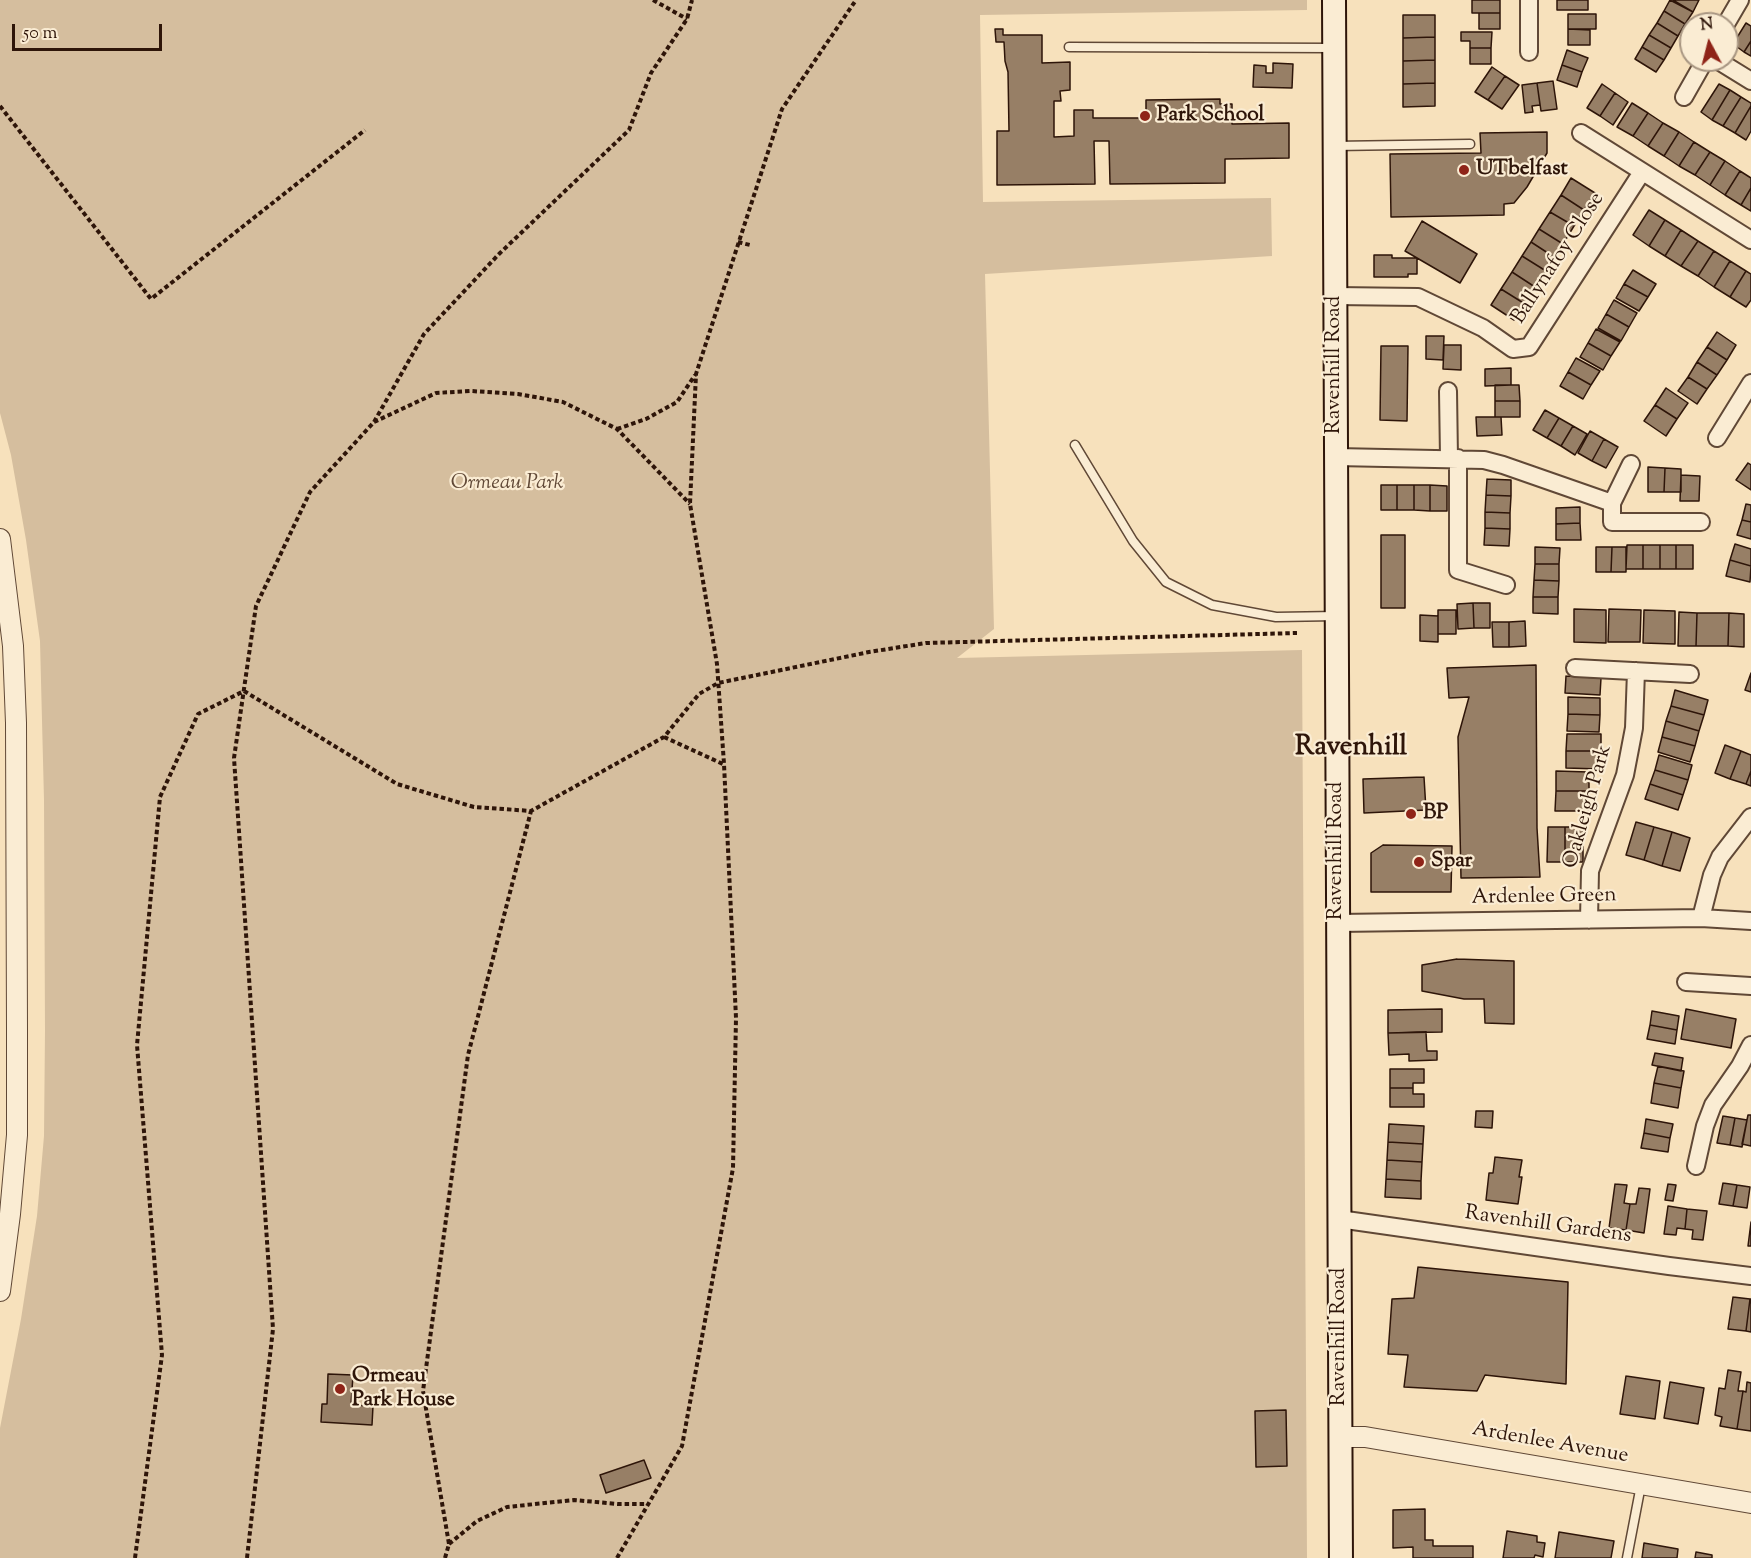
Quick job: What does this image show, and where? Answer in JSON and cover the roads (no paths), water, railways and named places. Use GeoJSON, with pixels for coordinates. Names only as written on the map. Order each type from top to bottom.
{"type":"FeatureCollection","features":[{"type":"Feature","properties":{"kind":"main road","name":"Ravenhill Road"},"geometry":{"type":"LineString","coordinates":[[1334,0],[1341,1558]]}},
{"type":"Feature","properties":{"kind":"street"},"geometry":{"type":"LineString","coordinates":[[1529,0],[1529,52]]}},
{"type":"Feature","properties":{"kind":"street"},"geometry":{"type":"LineString","coordinates":[[1684,97],[1698,72]]}},
{"type":"Feature","properties":{"kind":"street"},"geometry":{"type":"LineString","coordinates":[[1736,72],[1751,81]]}},
{"type":"Feature","properties":{"kind":"street"},"geometry":{"type":"LineString","coordinates":[[1581,133],[1751,240]]}},
{"type":"Feature","properties":{"kind":"street","name":"Ballynafoy Close"},"geometry":{"type":"LineString","coordinates":[[1335,296],[1418,297],[1483,328],[1505,345],[1514,349],[1529,347],[1642,171]]}},
{"type":"Feature","properties":{"kind":"street"},"geometry":{"type":"LineString","coordinates":[[1717,438],[1751,384]]}},
{"type":"Feature","properties":{"kind":"street"},"geometry":{"type":"LineString","coordinates":[[1448,391],[1454,458],[1458,570],[1506,585]]}},
{"type":"Feature","properties":{"kind":"street"},"geometry":{"type":"LineString","coordinates":[[1336,457],[1484,460],[1612,503]]}},
{"type":"Feature","properties":{"kind":"street"},"geometry":{"type":"LineString","coordinates":[[1631,464],[1612,503],[1612,522],[1701,522]]}},
{"type":"Feature","properties":{"kind":"street"},"geometry":{"type":"LineString","coordinates":[[0,539],[13,646],[16,723],[18,1030],[17,1135],[0,1291]]}},
{"type":"Feature","properties":{"kind":"street"},"geometry":{"type":"LineString","coordinates":[[1575,668],[1690,674]]}},
{"type":"Feature","properties":{"kind":"street","name":"Oakleigh Park"},"geometry":{"type":"LineString","coordinates":[[1589,920],[1590,871],[1627,766],[1634,728],[1636,671]]}},
{"type":"Feature","properties":{"kind":"street"},"geometry":{"type":"LineString","coordinates":[[1701,918],[1712,875],[1720,857],[1751,817]]}},
{"type":"Feature","properties":{"kind":"street","name":"Ardenlee Green"},"geometry":{"type":"LineString","coordinates":[[1338,923],[1701,918],[1751,921]]}},
{"type":"Feature","properties":{"kind":"street"},"geometry":{"type":"LineString","coordinates":[[1686,982],[1751,986]]}},
{"type":"Feature","properties":{"kind":"street"},"geometry":{"type":"LineString","coordinates":[[1696,1166],[1705,1126],[1713,1105],[1749,1052],[1751,1045]]}},
{"type":"Feature","properties":{"kind":"street","name":"Ravenhill Gardens"},"geometry":{"type":"LineString","coordinates":[[1339,1219],[1751,1276]]}},
{"type":"Feature","properties":{"kind":"street","name":"Ardenlee Avenue"},"geometry":{"type":"LineString","coordinates":[[1340,1437],[1365,1437],[1751,1503]]}},
{"type":"Feature","properties":{"kind":"lane"},"geometry":{"type":"LineString","coordinates":[[1069,47],[1334,48]]}},
{"type":"Feature","properties":{"kind":"lane"},"geometry":{"type":"LineString","coordinates":[[1334,146],[1470,144]]}},
{"type":"Feature","properties":{"kind":"lane"},"geometry":{"type":"LineString","coordinates":[[1075,445],[1133,541],[1166,582],[1222,607],[1276,617],[1337,616]]}},
{"type":"Feature","properties":{"kind":"lane"},"geometry":{"type":"LineString","coordinates":[[1627,1558],[1641,1484]]}},
{"type":"Feature","properties":{"kind":"place","name":"Park School"},"geometry":{"type":"Point","coordinates":[1145,116]}},
{"type":"Feature","properties":{"kind":"place","name":"UTbelfast"},"geometry":{"type":"Point","coordinates":[1464,170]}},
{"type":"Feature","properties":{"kind":"place","name":"BP"},"geometry":{"type":"Point","coordinates":[1411,814]}},
{"type":"Feature","properties":{"kind":"place","name":"Spar"},"geometry":{"type":"Point","coordinates":[1419,862]}},
{"type":"Feature","properties":{"kind":"place","name":"Ormeau Park House"},"geometry":{"type":"Point","coordinates":[340,1389]}},
{"type":"Feature","properties":{"kind":"district","name":"Ravenhill"},"geometry":{"type":"Point","coordinates":[1351,749]}},
{"type":"Feature","properties":{"kind":"park label","name":"Ormeau Park"},"geometry":{"type":"Point","coordinates":[507,484]}}]}
